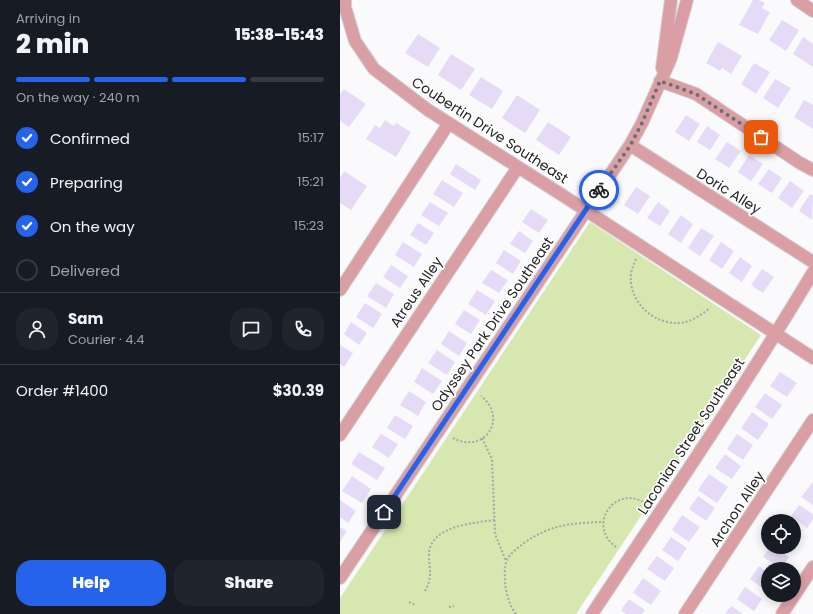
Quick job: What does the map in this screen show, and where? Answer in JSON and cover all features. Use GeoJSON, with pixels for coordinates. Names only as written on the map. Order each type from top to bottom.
{"type":"FeatureCollection","features":[{"type":"Feature","properties":{"kind":"street","name":"Coubertin Drive Southeast"},"geometry":{"type":"LineString","coordinates":[[345,0],[345,8],[355,41],[374,69],[428,110],[586,210],[813,358]]}},
{"type":"Feature","properties":{"kind":"street","name":"Odyssey Park Drive Southeast"},"geometry":{"type":"LineString","coordinates":[[660,81],[672,0]]}},
{"type":"Feature","properties":{"kind":"street","name":"Odyssey Park Drive Southeast"},"geometry":{"type":"LineString","coordinates":[[340,578],[630,146],[671,58],[687,0]]}},
{"type":"Feature","properties":{"kind":"street"},"geometry":{"type":"LineString","coordinates":[[797,0],[813,11]]}},
{"type":"Feature","properties":{"kind":"street"},"geometry":{"type":"LineString","coordinates":[[660,81],[696,94],[800,163],[813,170]]}},
{"type":"Feature","properties":{"kind":"street"},"geometry":{"type":"LineString","coordinates":[[340,290],[449,123]]}},
{"type":"Feature","properties":{"kind":"street","name":"Doric Alley"},"geometry":{"type":"LineString","coordinates":[[630,146],[813,262]]}},
{"type":"Feature","properties":{"kind":"street","name":"Atreus Alley"},"geometry":{"type":"LineString","coordinates":[[340,435],[518,167]]}},
{"type":"Feature","properties":{"kind":"street","name":"Laconian Street Southeast"},"geometry":{"type":"LineString","coordinates":[[592,614],[776,333],[813,272]]}},
{"type":"Feature","properties":{"kind":"street","name":"Archon Alley"},"geometry":{"type":"LineString","coordinates":[[685,614],[813,420]]}},
{"type":"Feature","properties":{"kind":"street"},"geometry":{"type":"LineString","coordinates":[[782,614],[813,567]]}},
{"type":"Feature","properties":{"kind":"path"},"geometry":{"type":"LineString","coordinates":[[636,259],[631,275],[633,293],[637,301],[648,313],[666,322],[680,323],[698,317],[710,308]]}},
{"type":"Feature","properties":{"kind":"path"},"geometry":{"type":"LineString","coordinates":[[453,438],[459,441],[472,443],[488,434],[494,421],[492,410],[489,404],[481,396]]}},
{"type":"Feature","properties":{"kind":"path"},"geometry":{"type":"LineString","coordinates":[[482,438],[492,459],[495,534],[506,561],[506,593],[516,614]]}},
{"type":"Feature","properties":{"kind":"path"},"geometry":{"type":"LineString","coordinates":[[616,547],[604,534],[604,522],[608,510],[615,503],[629,498],[645,503]]}},
{"type":"Feature","properties":{"kind":"path"},"geometry":{"type":"LineString","coordinates":[[425,591],[430,582],[429,552],[431,543],[436,537],[450,529],[494,520]]}},
{"type":"Feature","properties":{"kind":"path"},"geometry":{"type":"LineString","coordinates":[[506,561],[517,548],[544,531],[568,524],[604,522]]}},
{"type":"Feature","properties":{"kind":"path"},"geometry":{"type":"LineString","coordinates":[[409,602],[415,606]]}},
{"type":"Feature","properties":{"kind":"path"},"geometry":{"type":"LineString","coordinates":[[449,608],[454,606]]}},
{"type":"Feature","properties":{"kind":"green space"},"geometry":{"type":"Polygon","coordinates":[[[590,222],[761,335],[576,614],[340,614],[340,598],[590,222]]]}},
{"type":"Feature","properties":{"kind":"building"},"geometry":{"type":"Polygon","coordinates":[[[753,0],[759,0],[765,3],[762,8],[770,12],[758,34],[739,25],[753,0]]]}},
{"type":"Feature","properties":{"kind":"building"},"geometry":{"type":"Polygon","coordinates":[[[782,20],[799,30],[786,51],[769,40],[782,20]]]}},
{"type":"Feature","properties":{"kind":"building"},"geometry":{"type":"Polygon","coordinates":[[[418,34],[440,48],[428,67],[405,53],[418,34]]]}},
{"type":"Feature","properties":{"kind":"building"},"geometry":{"type":"Polygon","coordinates":[[[803,37],[813,44],[813,67],[793,54],[803,37]]]}},
{"type":"Feature","properties":{"kind":"building"},"geometry":{"type":"Polygon","coordinates":[[[718,42],[742,56],[731,74],[722,68],[720,71],[706,63],[718,42]]]}},
{"type":"Feature","properties":{"kind":"building"},"geometry":{"type":"Polygon","coordinates":[[[451,54],[475,69],[461,90],[438,75],[451,54]]]}},
{"type":"Feature","properties":{"kind":"building"},"geometry":{"type":"Polygon","coordinates":[[[754,63],[770,72],[756,94],[741,84],[754,63]]]}},
{"type":"Feature","properties":{"kind":"building"},"geometry":{"type":"Polygon","coordinates":[[[481,77],[503,91],[492,109],[469,95],[481,77]]]}},
{"type":"Feature","properties":{"kind":"building"},"geometry":{"type":"Polygon","coordinates":[[[775,79],[791,88],[778,108],[763,98],[775,79]]]}},
{"type":"Feature","properties":{"kind":"building"},"geometry":{"type":"Polygon","coordinates":[[[344,89],[366,104],[349,127],[340,121],[340,94],[344,89]]]}},
{"type":"Feature","properties":{"kind":"building"},"geometry":{"type":"Polygon","coordinates":[[[517,95],[540,110],[525,133],[502,118],[517,95]]]}},
{"type":"Feature","properties":{"kind":"building"},"geometry":{"type":"Polygon","coordinates":[[[804,100],[813,105],[813,129],[794,117],[804,100]]]}},
{"type":"Feature","properties":{"kind":"building"},"geometry":{"type":"Polygon","coordinates":[[[686,115],[700,124],[689,141],[675,132],[686,115]]]}},
{"type":"Feature","properties":{"kind":"building"},"geometry":{"type":"Polygon","coordinates":[[[385,120],[394,126],[396,123],[411,132],[396,157],[366,139],[375,125],[380,128],[385,120]]]}},
{"type":"Feature","properties":{"kind":"building"},"geometry":{"type":"Polygon","coordinates":[[[548,122],[571,137],[559,155],[536,140],[548,122]]]}},
{"type":"Feature","properties":{"kind":"building"},"geometry":{"type":"Polygon","coordinates":[[[707,126],[720,135],[710,150],[697,142],[707,126]]]}},
{"type":"Feature","properties":{"kind":"building"},"geometry":{"type":"Polygon","coordinates":[[[727,142],[741,151],[729,168],[715,159],[727,142]]]}},
{"type":"Feature","properties":{"kind":"building"},"geometry":{"type":"Polygon","coordinates":[[[749,155],[763,164],[751,181],[738,172],[749,155]]]}},
{"type":"Feature","properties":{"kind":"building"},"geometry":{"type":"Polygon","coordinates":[[[456,164],[481,180],[475,190],[450,174],[456,164]]]}},
{"type":"Feature","properties":{"kind":"building"},"geometry":{"type":"Polygon","coordinates":[[[769,169],[782,178],[772,193],[758,184],[769,169]]]}},
{"type":"Feature","properties":{"kind":"building"},"geometry":{"type":"Polygon","coordinates":[[[344,171],[367,186],[351,210],[340,203],[340,178],[344,171]]]}},
{"type":"Feature","properties":{"kind":"building"},"geometry":{"type":"Polygon","coordinates":[[[442,180],[463,193],[454,207],[433,194],[442,180]]]}},
{"type":"Feature","properties":{"kind":"building"},"geometry":{"type":"Polygon","coordinates":[[[790,181],[804,191],[792,208],[778,198],[790,181]]]}},
{"type":"Feature","properties":{"kind":"building"},"geometry":{"type":"Polygon","coordinates":[[[636,187],[650,196],[638,214],[624,205],[636,187]]]}},
{"type":"Feature","properties":{"kind":"building"},"geometry":{"type":"Polygon","coordinates":[[[810,194],[813,196],[812,220],[799,211],[810,194]]]}},
{"type":"Feature","properties":{"kind":"building"},"geometry":{"type":"Polygon","coordinates":[[[430,202],[448,213],[439,226],[421,215],[430,202]]]}},
{"type":"Feature","properties":{"kind":"building"},"geometry":{"type":"Polygon","coordinates":[[[658,202],[670,211],[660,226],[647,218],[658,202]]]}},
{"type":"Feature","properties":{"kind":"building"},"geometry":{"type":"Polygon","coordinates":[[[531,209],[548,220],[539,233],[522,222],[531,209]]]}},
{"type":"Feature","properties":{"kind":"building"},"geometry":{"type":"Polygon","coordinates":[[[681,215],[693,224],[681,243],[668,234],[681,215]]]}},
{"type":"Feature","properties":{"kind":"building"},"geometry":{"type":"Polygon","coordinates":[[[418,223],[434,233],[426,245],[410,235],[418,223]]]}},
{"type":"Feature","properties":{"kind":"building"},"geometry":{"type":"Polygon","coordinates":[[[701,228],[714,236],[700,256],[688,248],[701,228]]]}},
{"type":"Feature","properties":{"kind":"building"},"geometry":{"type":"Polygon","coordinates":[[[519,231],[533,241],[525,253],[510,244],[519,231]]]}},
{"type":"Feature","properties":{"kind":"building"},"geometry":{"type":"Polygon","coordinates":[[[403,242],[422,254],[414,267],[395,255],[403,242]]]}},
{"type":"Feature","properties":{"kind":"building"},"geometry":{"type":"Polygon","coordinates":[[[721,242],[734,251],[722,269],[709,260],[721,242]]]}},
{"type":"Feature","properties":{"kind":"building"},"geometry":{"type":"Polygon","coordinates":[[[504,250],[521,261],[513,274],[496,263],[504,250]]]}},
{"type":"Feature","properties":{"kind":"building"},"geometry":{"type":"Polygon","coordinates":[[[740,257],[752,266],[742,282],[729,273],[740,257]]]}},
{"type":"Feature","properties":{"kind":"building"},"geometry":{"type":"Polygon","coordinates":[[[391,265],[408,276],[400,288],[383,277],[391,265]]]}},
{"type":"Feature","properties":{"kind":"building"},"geometry":{"type":"Polygon","coordinates":[[[762,269],[774,277],[763,293],[751,285],[762,269]]]}},
{"type":"Feature","properties":{"kind":"building"},"geometry":{"type":"Polygon","coordinates":[[[491,270],[508,280],[499,293],[482,283],[491,270]]]}},
{"type":"Feature","properties":{"kind":"building"},"geometry":{"type":"Polygon","coordinates":[[[376,283],[394,294],[386,308],[367,296],[376,283]]]}},
{"type":"Feature","properties":{"kind":"building"},"geometry":{"type":"Polygon","coordinates":[[[477,290],[495,301],[486,315],[468,304],[477,290]]]}},
{"type":"Feature","properties":{"kind":"building"},"geometry":{"type":"Polygon","coordinates":[[[365,303],[382,314],[373,328],[356,317],[365,303]]]}},
{"type":"Feature","properties":{"kind":"building"},"geometry":{"type":"Polygon","coordinates":[[[464,310],[480,320],[471,334],[455,324],[464,310]]]}},
{"type":"Feature","properties":{"kind":"building"},"geometry":{"type":"Polygon","coordinates":[[[351,322],[367,333],[359,345],[344,334],[351,322]]]}},
{"type":"Feature","properties":{"kind":"building"},"geometry":{"type":"Polygon","coordinates":[[[449,331],[467,343],[459,356],[441,344],[449,331]]]}},
{"type":"Feature","properties":{"kind":"building"},"geometry":{"type":"Polygon","coordinates":[[[340,345],[353,353],[344,367],[340,364],[340,345]]]}},
{"type":"Feature","properties":{"kind":"building"},"geometry":{"type":"Polygon","coordinates":[[[437,350],[455,362],[447,375],[428,363],[437,350]]]}},
{"type":"Feature","properties":{"kind":"building"},"geometry":{"type":"Polygon","coordinates":[[[422,368],[442,381],[433,394],[414,382],[422,368]]]}},
{"type":"Feature","properties":{"kind":"building"},"geometry":{"type":"Polygon","coordinates":[[[780,372],[797,383],[787,397],[770,386],[780,372]]]}},
{"type":"Feature","properties":{"kind":"building"},"geometry":{"type":"Polygon","coordinates":[[[409,391],[426,402],[418,416],[400,405],[409,391]]]}},
{"type":"Feature","properties":{"kind":"building"},"geometry":{"type":"Polygon","coordinates":[[[765,393],[782,405],[772,419],[755,407],[765,393]]]}},
{"type":"Feature","properties":{"kind":"building"},"geometry":{"type":"Polygon","coordinates":[[[752,412],[769,424],[758,440],[741,428],[752,412]]]}},
{"type":"Feature","properties":{"kind":"building"},"geometry":{"type":"Polygon","coordinates":[[[395,415],[413,426],[405,439],[387,428],[395,415]]]}},
{"type":"Feature","properties":{"kind":"building"},"geometry":{"type":"Polygon","coordinates":[[[381,434],[398,444],[389,458],[372,447],[381,434]]]}},
{"type":"Feature","properties":{"kind":"building"},"geometry":{"type":"Polygon","coordinates":[[[737,434],[753,445],[743,460],[727,449],[737,434]]]}},
{"type":"Feature","properties":{"kind":"building"},"geometry":{"type":"Polygon","coordinates":[[[359,452],[385,468],[377,480],[351,464],[359,452]]]}},
{"type":"Feature","properties":{"kind":"building"},"geometry":{"type":"Polygon","coordinates":[[[725,454],[741,466],[732,479],[715,468],[725,454]]]}},
{"type":"Feature","properties":{"kind":"building"},"geometry":{"type":"Polygon","coordinates":[[[709,474],[728,487],[717,503],[698,490],[709,474]]]}},
{"type":"Feature","properties":{"kind":"building"},"geometry":{"type":"Polygon","coordinates":[[[352,476],[371,489],[362,503],[342,491],[352,476]]]}},
{"type":"Feature","properties":{"kind":"building"},"geometry":{"type":"Polygon","coordinates":[[[813,483],[813,505],[801,497],[813,483]]]}},
{"type":"Feature","properties":{"kind":"building"},"geometry":{"type":"Polygon","coordinates":[[[698,496],[715,508],[706,521],[689,509],[698,496]]]}},
{"type":"Feature","properties":{"kind":"building"},"geometry":{"type":"Polygon","coordinates":[[[340,500],[356,511],[348,523],[340,517],[340,500]]]}},
{"type":"Feature","properties":{"kind":"building"},"geometry":{"type":"Polygon","coordinates":[[[799,505],[813,514],[813,519],[807,528],[801,524],[801,514],[792,514],[799,505]]]}},
{"type":"Feature","properties":{"kind":"building"},"geometry":{"type":"Polygon","coordinates":[[[682,515],[700,527],[689,542],[672,530],[682,515]]]}},
{"type":"Feature","properties":{"kind":"building"},"geometry":{"type":"Polygon","coordinates":[[[340,527],[347,531],[340,542],[340,527]]]}},
{"type":"Feature","properties":{"kind":"building"},"geometry":{"type":"Polygon","coordinates":[[[671,537],[687,548],[678,561],[662,550],[671,537]]]}},
{"type":"Feature","properties":{"kind":"building"},"geometry":{"type":"Polygon","coordinates":[[[765,554],[784,554],[789,557],[786,562],[770,562],[763,557],[765,554]]]}},
{"type":"Feature","properties":{"kind":"building"},"geometry":{"type":"Polygon","coordinates":[[[657,556],[674,568],[665,581],[647,569],[657,556]]]}},
{"type":"Feature","properties":{"kind":"building"},"geometry":{"type":"Polygon","coordinates":[[[759,566],[761,568],[761,587],[750,579],[759,566]]]}},
{"type":"Feature","properties":{"kind":"building"},"geometry":{"type":"Polygon","coordinates":[[[643,578],[661,591],[651,605],[633,593],[643,578]]]}},
{"type":"Feature","properties":{"kind":"building"},"geometry":{"type":"Polygon","coordinates":[[[745,587],[761,598],[761,600],[754,611],[737,599],[745,587]]]}},
{"type":"Feature","properties":{"kind":"building"},"geometry":{"type":"Polygon","coordinates":[[[629,599],[645,610],[642,614],[626,614],[621,610],[629,599]]]}},
{"type":"Feature","properties":{"kind":"building"},"geometry":{"type":"Polygon","coordinates":[[[731,606],[743,614],[725,614],[731,606]]]}},
{"type":"Feature","properties":{"kind":"way so far"},"geometry":{"type":"LineString","coordinates":[[599,190],[630,146],[642,123],[660,81],[696,94],[761,137]]}},
{"type":"Feature","properties":{"kind":"route"},"geometry":{"type":"LineString","coordinates":[[384,512],[599,190]]}}]}
